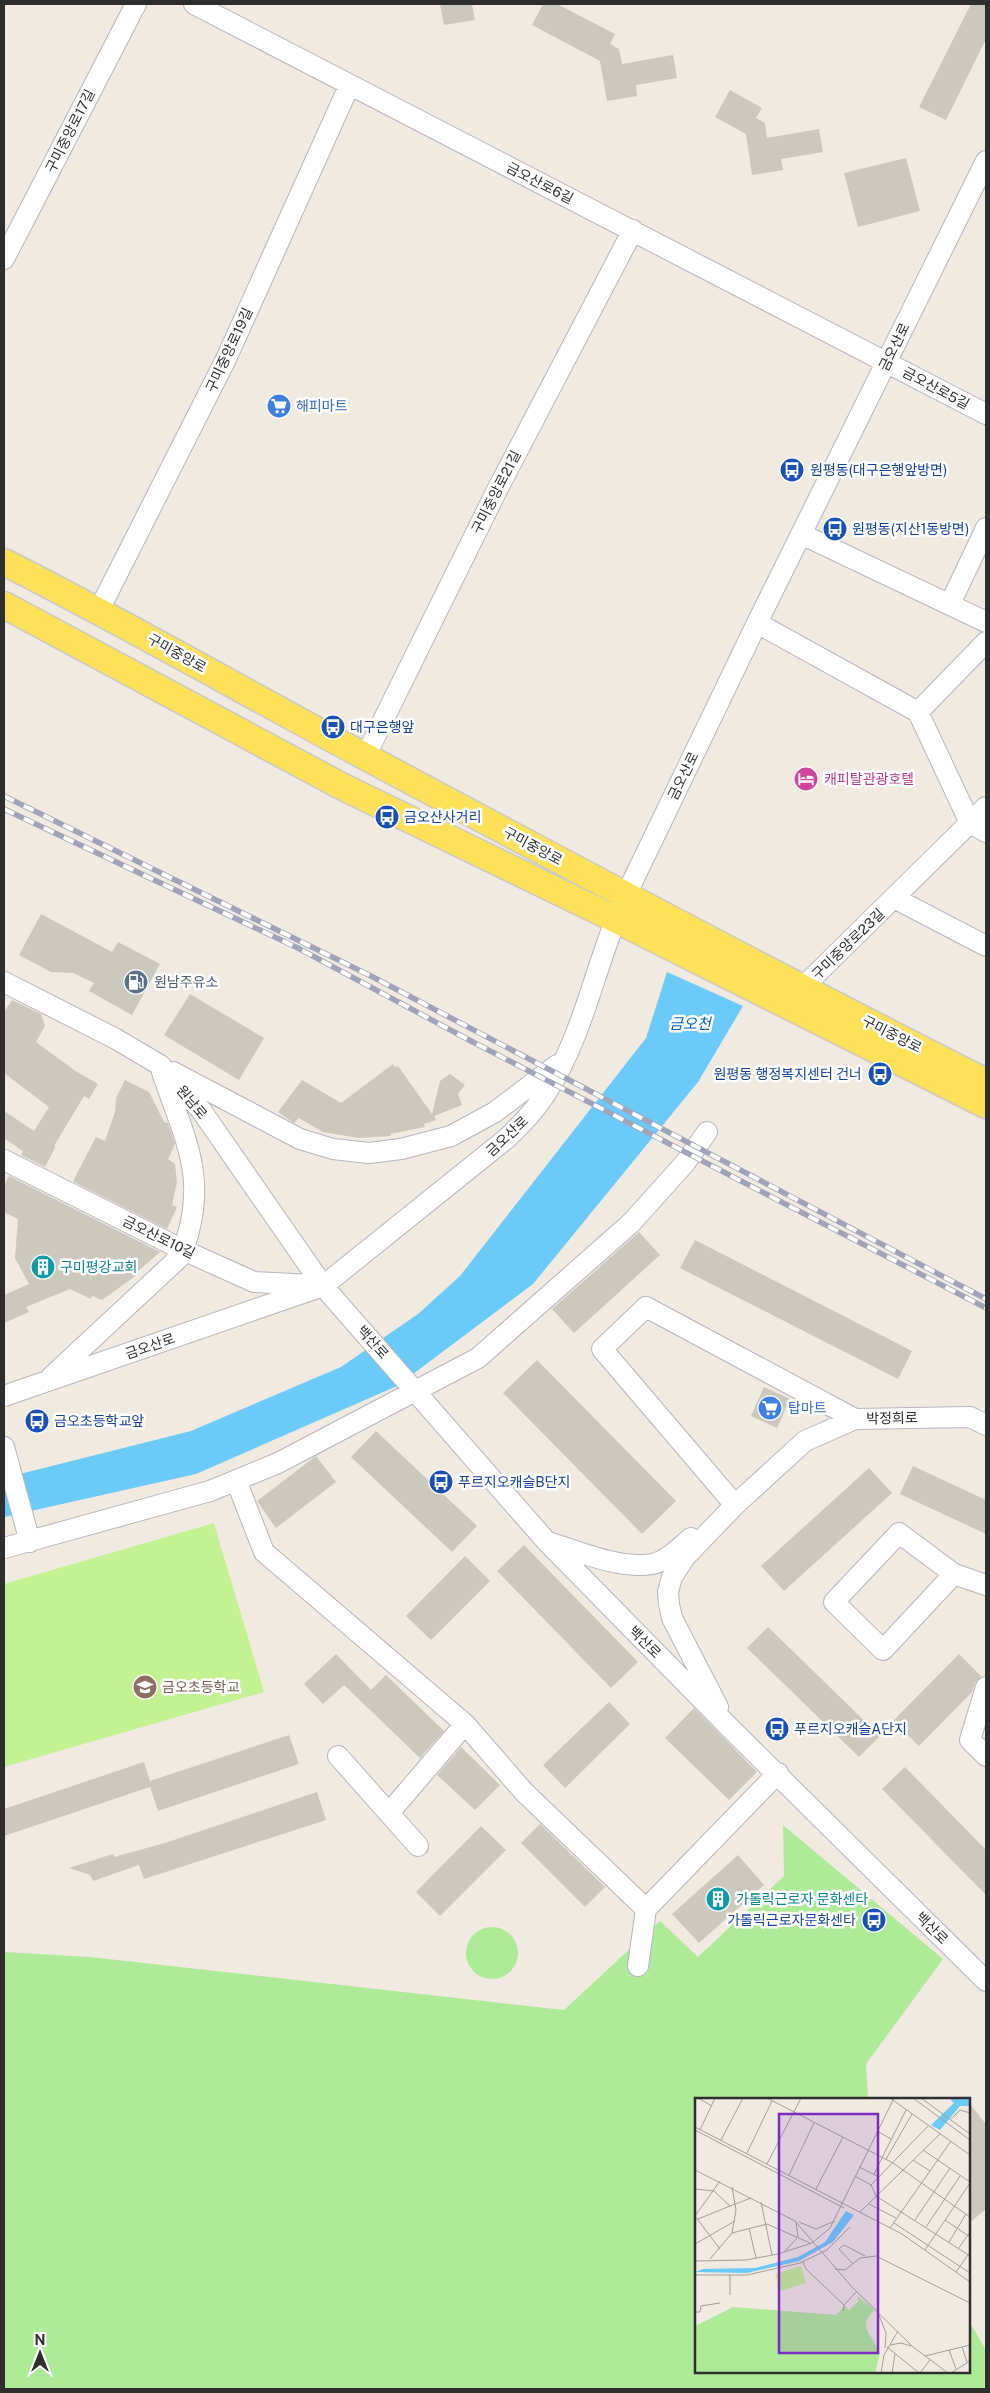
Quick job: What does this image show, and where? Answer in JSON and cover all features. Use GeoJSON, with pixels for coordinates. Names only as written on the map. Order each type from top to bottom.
{"type":"FeatureCollection","features":[{"type":"Feature","properties":{"kind":"main road","name":"구미중앙로"},"geometry":{"type":"LineString","coordinates":[[4,562],[99,610],[365,757],[801,989],[986,1082]]}},
{"type":"Feature","properties":{"kind":"main road","name":"구미중앙로"},"geometry":{"type":"LineString","coordinates":[[4,605],[343,786],[615,919],[986,1105]]}},
{"type":"Feature","properties":{"kind":"street","name":"구미중앙로17길"},"geometry":{"type":"LineString","coordinates":[[4,259],[136,4]]}},
{"type":"Feature","properties":{"kind":"street","name":"금오산로6길"},"geometry":{"type":"LineString","coordinates":[[194,4],[349,86],[633,230],[886,362]]}},
{"type":"Feature","properties":{"kind":"street","name":"구미중앙로19길"},"geometry":{"type":"LineString","coordinates":[[99,610],[226,359],[349,86]]}},
{"type":"Feature","properties":{"kind":"street","name":"금오산로"},"geometry":{"type":"LineString","coordinates":[[4,1396],[323,1286],[506,1139],[529,1116],[546,1093],[564,1060],[615,919],[626,895],[757,623],[886,362],[984,170]]}},
{"type":"Feature","properties":{"kind":"street","name":"구미중앙로21길"},"geometry":{"type":"LineString","coordinates":[[365,757],[496,492],[633,230]]}},
{"type":"Feature","properties":{"kind":"street","name":"금오산로5길"},"geometry":{"type":"LineString","coordinates":[[886,362],[986,414]]}},
{"type":"Feature","properties":{"kind":"street"},"geometry":{"type":"LineString","coordinates":[[950,604],[986,528]]}},
{"type":"Feature","properties":{"kind":"street"},"geometry":{"type":"LineString","coordinates":[[801,534],[986,622]]}},
{"type":"Feature","properties":{"kind":"street"},"geometry":{"type":"LineString","coordinates":[[757,623],[918,712],[978,828]]}},
{"type":"Feature","properties":{"kind":"street"},"geometry":{"type":"LineString","coordinates":[[918,712],[986,642]]}},
{"type":"Feature","properties":{"kind":"street","name":"구미중앙로23길"},"geometry":{"type":"LineString","coordinates":[[801,989],[894,898],[978,828],[986,807]]}},
{"type":"Feature","properties":{"kind":"street","name":"구미중앙로23길"},"geometry":{"type":"LineString","coordinates":[[894,898],[986,946]]}},
{"type":"Feature","properties":{"kind":"street","name":"원남로"},"geometry":{"type":"LineString","coordinates":[[4,982],[116,1039],[160,1065],[201,1110],[323,1286]]}},
{"type":"Feature","properties":{"kind":"street"},"geometry":{"type":"LineString","coordinates":[[160,1065],[300,1139],[334,1149],[369,1153],[401,1149],[452,1136],[502,1107],[564,1060]]}},
{"type":"Feature","properties":{"kind":"street"},"geometry":{"type":"LineString","coordinates":[[44,1383],[181,1256],[193,1212],[194,1169],[160,1065]]}},
{"type":"Feature","properties":{"kind":"street"},"geometry":{"type":"LineString","coordinates":[[4,1548],[210,1491],[278,1463],[478,1358],[631,1223],[685,1163],[707,1132]]}},
{"type":"Feature","properties":{"kind":"street","name":"금오산로10길"},"geometry":{"type":"LineString","coordinates":[[4,1160],[183,1250],[254,1282],[323,1286]]}},
{"type":"Feature","properties":{"kind":"street","name":"백산로"},"geometry":{"type":"LineString","coordinates":[[323,1286],[417,1391],[546,1542],[984,1981]]}},
{"type":"Feature","properties":{"kind":"street"},"geometry":{"type":"LineString","coordinates":[[735,1504],[602,1349],[646,1307],[855,1418]]}},
{"type":"Feature","properties":{"kind":"street","name":"박정희로"},"geometry":{"type":"LineString","coordinates":[[735,1504],[805,1441],[855,1418],[970,1417],[986,1425]]}},
{"type":"Feature","properties":{"kind":"street"},"geometry":{"type":"LineString","coordinates":[[4,1447],[30,1542]]}},
{"type":"Feature","properties":{"kind":"street"},"geometry":{"type":"LineString","coordinates":[[236,1480],[264,1552],[465,1724],[524,1792],[646,1909]]}},
{"type":"Feature","properties":{"kind":"street"},"geometry":{"type":"LineString","coordinates":[[546,1542],[623,1564],[653,1564],[677,1550],[735,1504]]}},
{"type":"Feature","properties":{"kind":"street"},"geometry":{"type":"LineString","coordinates":[[728,1726],[672,1618],[668,1592],[672,1577],[685,1557],[735,1504]]}},
{"type":"Feature","properties":{"kind":"street"},"geometry":{"type":"LineString","coordinates":[[954,1574],[883,1650],[834,1602],[899,1533],[954,1574],[986,1585]]}},
{"type":"Feature","properties":{"kind":"street"},"geometry":{"type":"LineString","coordinates":[[986,1687],[970,1740],[986,1756]]}},
{"type":"Feature","properties":{"kind":"street"},"geometry":{"type":"LineString","coordinates":[[389,1813],[465,1724]]}},
{"type":"Feature","properties":{"kind":"street"},"geometry":{"type":"LineString","coordinates":[[338,1756],[418,1846]]}},
{"type":"Feature","properties":{"kind":"street"},"geometry":{"type":"LineString","coordinates":[[638,1966],[646,1909],[778,1773]]}},
{"type":"Feature","properties":{"kind":"green space"},"geometry":{"type":"Polygon","coordinates":[[[214,1523],[264,1692],[4,1767],[4,1584],[214,1523]]]}},
{"type":"Feature","properties":{"kind":"green space"},"geometry":{"type":"Polygon","coordinates":[[[783,1825],[943,1959],[866,2064],[868,2098],[695,2098],[695,2373],[970,2373],[970,2323],[986,2350],[986,2389],[4,2389],[4,1952],[90,1957],[564,2010],[660,1921],[698,1957],[784,1876],[783,1825]]]}},
{"type":"Feature","properties":{"kind":"green space"},"geometry":{"type":"Polygon","coordinates":[[[487,1927],[497,1927],[511,1934],[518,1948],[518,1958],[511,1972],[497,1979],[487,1979],[477,1975],[470,1968],[466,1958],[466,1948],[470,1938],[477,1931],[487,1927]]]}},
{"type":"Feature","properties":{"kind":"water","name":"금오천"},"geometry":{"type":"Polygon","coordinates":[[[667,972],[743,1006],[698,1082],[533,1284],[397,1386],[196,1474],[4,1517],[4,1478],[191,1431],[341,1367],[418,1314],[460,1276],[646,1038],[667,972]]]}},
{"type":"Feature","properties":{"kind":"building"},"geometry":{"type":"Polygon","coordinates":[[[440,4],[472,4],[475,20],[444,25],[440,4]]]}},
{"type":"Feature","properties":{"kind":"building"},"geometry":{"type":"Polygon","coordinates":[[[543,4],[557,4],[615,34],[610,44],[619,49],[622,64],[673,55],[677,78],[636,85],[637,96],[607,101],[600,61],[532,25],[543,4]]]}},
{"type":"Feature","properties":{"kind":"building"},"geometry":{"type":"Polygon","coordinates":[[[971,4],[986,4],[986,39],[946,120],[919,107],[971,4]]]}},
{"type":"Feature","properties":{"kind":"building"},"geometry":{"type":"Polygon","coordinates":[[[730,90],[762,108],[756,118],[765,123],[767,138],[819,129],[823,152],[781,159],[783,170],[752,175],[746,134],[715,117],[730,90]]]}},
{"type":"Feature","properties":{"kind":"building"},"geometry":{"type":"Polygon","coordinates":[[[906,158],[920,211],[858,227],[844,173],[906,158]]]}},
{"type":"Feature","properties":{"kind":"building"},"geometry":{"type":"Polygon","coordinates":[[[41,914],[112,952],[118,942],[160,964],[132,1015],[89,991],[94,983],[73,973],[51,972],[19,955],[41,914]]]}},
{"type":"Feature","properties":{"kind":"building"},"geometry":{"type":"Polygon","coordinates":[[[190,994],[264,1038],[239,1080],[164,1035],[190,994]]]}},
{"type":"Feature","properties":{"kind":"building"},"geometry":{"type":"Polygon","coordinates":[[[12,1000],[41,1014],[45,1026],[36,1042],[74,1070],[98,1084],[89,1099],[84,1096],[54,1146],[56,1146],[45,1167],[21,1155],[23,1151],[4,1138],[4,1111],[34,1131],[49,1107],[4,1073],[4,1012],[12,1000]]]}},
{"type":"Feature","properties":{"kind":"building"},"geometry":{"type":"Polygon","coordinates":[[[393,1064],[395,1067],[398,1066],[432,1114],[440,1081],[450,1074],[465,1085],[458,1094],[462,1105],[434,1116],[436,1120],[424,1124],[425,1127],[390,1134],[391,1136],[359,1138],[323,1132],[299,1118],[294,1123],[278,1112],[302,1080],[341,1103],[393,1064]]]}},
{"type":"Feature","properties":{"kind":"building"},"geometry":{"type":"Polygon","coordinates":[[[125,1080],[149,1092],[164,1122],[168,1123],[175,1144],[168,1159],[175,1164],[177,1182],[172,1205],[177,1207],[167,1229],[74,1182],[96,1137],[105,1141],[115,1112],[116,1098],[125,1080]]]}},
{"type":"Feature","properties":{"kind":"building"},"geometry":{"type":"Polygon","coordinates":[[[9,1176],[160,1252],[136,1273],[138,1274],[102,1300],[92,1296],[91,1299],[70,1289],[26,1307],[29,1312],[4,1323],[4,1295],[29,1284],[15,1258],[18,1219],[4,1212],[4,1186],[9,1176]]]}},
{"type":"Feature","properties":{"kind":"building"},"geometry":{"type":"Polygon","coordinates":[[[639,1232],[660,1255],[574,1333],[552,1309],[639,1232]]]}},
{"type":"Feature","properties":{"kind":"building"},"geometry":{"type":"Polygon","coordinates":[[[695,1240],[912,1351],[898,1379],[680,1268],[695,1240]]]}},
{"type":"Feature","properties":{"kind":"building"},"geometry":{"type":"Polygon","coordinates":[[[537,1360],[676,1501],[642,1534],[503,1393],[537,1360]]]}},
{"type":"Feature","properties":{"kind":"building","name":"탑마트"},"geometry":{"type":"Polygon","coordinates":[[[764,1387],[790,1399],[777,1428],[751,1416],[764,1387]]]}},
{"type":"Feature","properties":{"kind":"building"},"geometry":{"type":"Polygon","coordinates":[[[376,1431],[477,1526],[452,1552],[351,1457],[376,1431]]]}},
{"type":"Feature","properties":{"kind":"building"},"geometry":{"type":"Polygon","coordinates":[[[316,1456],[336,1482],[276,1528],[257,1501],[316,1456]]]}},
{"type":"Feature","properties":{"kind":"building"},"geometry":{"type":"Polygon","coordinates":[[[913,1466],[986,1500],[986,1534],[900,1494],[913,1466]]]}},
{"type":"Feature","properties":{"kind":"building"},"geometry":{"type":"Polygon","coordinates":[[[869,1468],[892,1493],[784,1591],[761,1566],[869,1468]]]}},
{"type":"Feature","properties":{"kind":"building"},"geometry":{"type":"Polygon","coordinates":[[[524,1545],[638,1662],[611,1688],[497,1571],[524,1545]]]}},
{"type":"Feature","properties":{"kind":"building"},"geometry":{"type":"Polygon","coordinates":[[[465,1556],[490,1581],[431,1640],[406,1616],[465,1556]]]}},
{"type":"Feature","properties":{"kind":"building"},"geometry":{"type":"Polygon","coordinates":[[[768,1627],[880,1736],[859,1757],[747,1648],[768,1627]]]}},
{"type":"Feature","properties":{"kind":"building"},"geometry":{"type":"Polygon","coordinates":[[[336,1654],[371,1690],[386,1675],[444,1731],[420,1758],[344,1685],[323,1704],[304,1684],[336,1654]]]}},
{"type":"Feature","properties":{"kind":"building"},"geometry":{"type":"Polygon","coordinates":[[[959,1654],[981,1676],[975,1683],[972,1692],[919,1746],[893,1721],[959,1654]]]}},
{"type":"Feature","properties":{"kind":"building"},"geometry":{"type":"Polygon","coordinates":[[[609,1702],[630,1724],[565,1788],[543,1765],[609,1702]]]}},
{"type":"Feature","properties":{"kind":"building"},"geometry":{"type":"Polygon","coordinates":[[[694,1708],[757,1772],[729,1800],[665,1738],[694,1708]]]}},
{"type":"Feature","properties":{"kind":"building"},"geometry":{"type":"Polygon","coordinates":[[[289,1735],[299,1764],[158,1811],[150,1787],[4,1836],[4,1809],[144,1762],[150,1781],[289,1735]]]}},
{"type":"Feature","properties":{"kind":"building"},"geometry":{"type":"Polygon","coordinates":[[[461,1747],[500,1785],[475,1810],[437,1775],[461,1747]]]}},
{"type":"Feature","properties":{"kind":"building"},"geometry":{"type":"Polygon","coordinates":[[[905,1767],[986,1850],[986,1895],[882,1789],[905,1767]]]}},
{"type":"Feature","properties":{"kind":"building"},"geometry":{"type":"Polygon","coordinates":[[[317,1792],[326,1820],[144,1879],[139,1865],[93,1881],[90,1875],[69,1868],[113,1854],[114,1857],[165,1843],[317,1792]]]}},
{"type":"Feature","properties":{"kind":"building"},"geometry":{"type":"Polygon","coordinates":[[[540,1824],[605,1887],[585,1907],[521,1843],[540,1824]]]}},
{"type":"Feature","properties":{"kind":"building"},"geometry":{"type":"Polygon","coordinates":[[[481,1826],[506,1850],[440,1916],[416,1892],[481,1826]]]}},
{"type":"Feature","properties":{"kind":"building","name":"가톨릭근로자 문화센타"},"geometry":{"type":"Polygon","coordinates":[[[738,1855],[764,1885],[699,1943],[672,1914],[738,1855]]]}},
{"type":"Feature","properties":{"kind":"building"},"geometry":{"type":"Polygon","coordinates":[[[970,2104],[986,2124],[986,2209],[970,2222],[970,2104]]]}},
{"type":"Feature","properties":{"kind":"railway"},"geometry":{"type":"LineString","coordinates":[[4,796],[371,976],[986,1299]]}},
{"type":"Feature","properties":{"kind":"railway"},"geometry":{"type":"LineString","coordinates":[[4,809],[298,948],[469,1040],[986,1308]]}},
{"type":"Feature","properties":{"kind":"place","name":"해피마트"},"geometry":{"type":"Point","coordinates":[279,406]}},
{"type":"Feature","properties":{"kind":"place","name":"원평동(대구은행앞방면)"},"geometry":{"type":"Point","coordinates":[792,470]}},
{"type":"Feature","properties":{"kind":"place","name":"원평동(지산1동방면)"},"geometry":{"type":"Point","coordinates":[835,529]}},
{"type":"Feature","properties":{"kind":"place","name":"대구은행앞"},"geometry":{"type":"Point","coordinates":[333,727]}},
{"type":"Feature","properties":{"kind":"place","name":"캐피탈관광호텔"},"geometry":{"type":"Point","coordinates":[806,779]}},
{"type":"Feature","properties":{"kind":"place","name":"금오산사거리"},"geometry":{"type":"Point","coordinates":[387,817]}},
{"type":"Feature","properties":{"kind":"place","name":"원남주유소"},"geometry":{"type":"Point","coordinates":[136,982]}},
{"type":"Feature","properties":{"kind":"place","name":"원평동 행정복지센터 건너"},"geometry":{"type":"Point","coordinates":[880,1074]}},
{"type":"Feature","properties":{"kind":"place","name":"구미평강교회"},"geometry":{"type":"Point","coordinates":[43,1267]}},
{"type":"Feature","properties":{"kind":"place","name":"탑마트"},"geometry":{"type":"Point","coordinates":[770,1408]}},
{"type":"Feature","properties":{"kind":"place","name":"금오초등학교앞"},"geometry":{"type":"Point","coordinates":[37,1421]}},
{"type":"Feature","properties":{"kind":"place","name":"푸르지오캐슬B단지"},"geometry":{"type":"Point","coordinates":[441,1482]}},
{"type":"Feature","properties":{"kind":"place","name":"금오초등학교"},"geometry":{"type":"Point","coordinates":[145,1687]}},
{"type":"Feature","properties":{"kind":"place","name":"푸르지오캐슬A단지"},"geometry":{"type":"Point","coordinates":[777,1729]}},
{"type":"Feature","properties":{"kind":"place","name":"가톨릭근로자 문화센타"},"geometry":{"type":"Point","coordinates":[718,1899]}},
{"type":"Feature","properties":{"kind":"place","name":"가톨릭근로자문화센타"},"geometry":{"type":"Point","coordinates":[874,1920]}}]}
